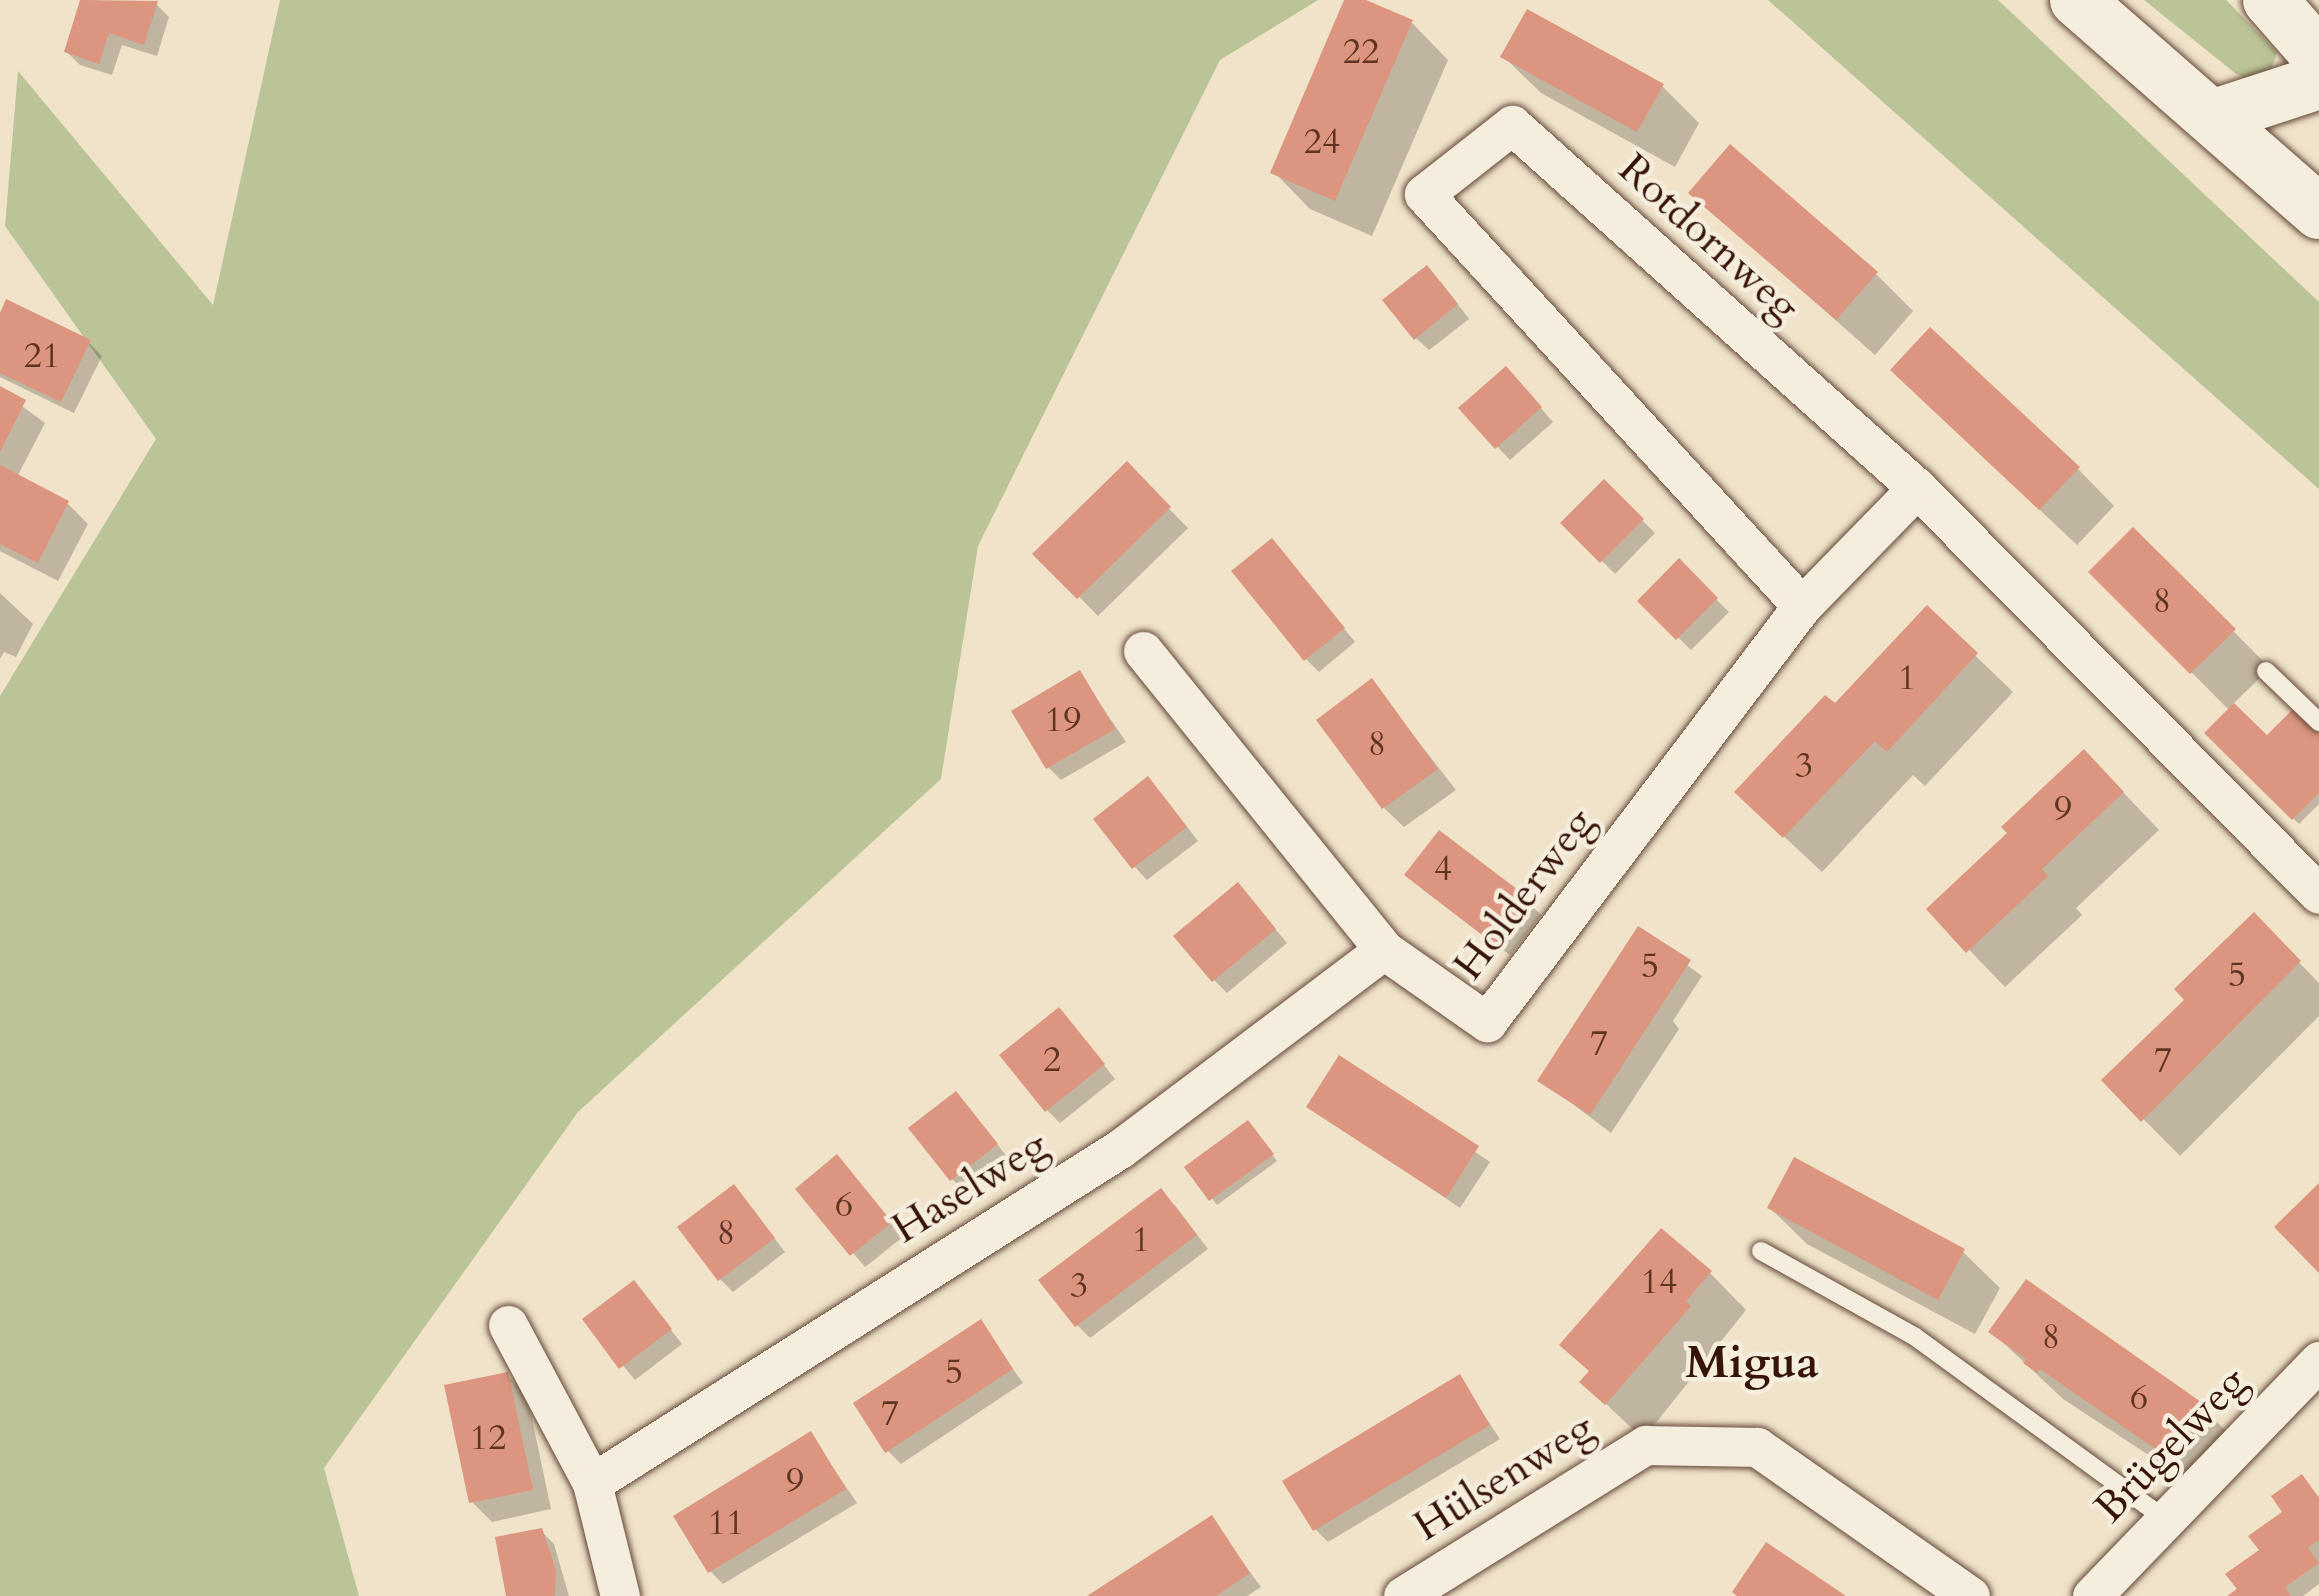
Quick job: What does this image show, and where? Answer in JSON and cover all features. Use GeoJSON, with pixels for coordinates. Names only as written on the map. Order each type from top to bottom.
{"type":"FeatureCollection","features":[{"type":"Feature","properties":{"kind":"street"},"geometry":{"type":"LineString","coordinates":[[2077,0],[2319,212]]}},
{"type":"Feature","properties":{"kind":"street"},"geometry":{"type":"LineString","coordinates":[[2270,0],[2319,56]]}},
{"type":"Feature","properties":{"kind":"street"},"geometry":{"type":"LineString","coordinates":[[2212,117],[2319,82]]}},
{"type":"Feature","properties":{"kind":"street","name":"Rotdornweg"},"geometry":{"type":"LineString","coordinates":[[1802,606],[1424,194],[1512,125],[1917,488],[2319,893]]}},
{"type":"Feature","properties":{"kind":"street","name":"Holderweg"},"geometry":{"type":"LineString","coordinates":[[1143,651],[1384,950],[1487,1022],[1802,606],[1917,488]]}},
{"type":"Feature","properties":{"kind":"street","name":"Haselweg"},"geometry":{"type":"LineString","coordinates":[[592,1483],[1121,1148],[1384,950]]}},
{"type":"Feature","properties":{"kind":"street"},"geometry":{"type":"LineString","coordinates":[[508,1325],[592,1483],[620,1596]]}},
{"type":"Feature","properties":{"kind":"street","name":"Brügelweg"},"geometry":{"type":"LineString","coordinates":[[2092,1596],[2319,1361]]}},
{"type":"Feature","properties":{"kind":"street","name":"Hülsenweg"},"geometry":{"type":"LineString","coordinates":[[1403,1596],[1646,1445],[1757,1447],[1970,1596]]}},
{"type":"Feature","properties":{"kind":"lane"},"geometry":{"type":"LineString","coordinates":[[2266,671],[2319,722]]}},
{"type":"Feature","properties":{"kind":"lane"},"geometry":{"type":"LineString","coordinates":[[1761,1251],[1914,1336],[2166,1520]]}},
{"type":"Feature","properties":{"kind":"green space"},"geometry":{"type":"Polygon","coordinates":[[[280,0],[1318,0],[1220,60],[978,546],[941,779],[578,1112],[324,1468],[359,1596],[0,1596],[0,696],[156,439],[5,226],[18,71],[213,305],[280,0]]]}},
{"type":"Feature","properties":{"kind":"green space"},"geometry":{"type":"Polygon","coordinates":[[[1768,0],[1998,0],[2319,302],[2319,489],[1768,0]]]}},
{"type":"Feature","properties":{"kind":"green space"},"geometry":{"type":"Polygon","coordinates":[[[2144,0],[2226,0],[2277,52],[2269,77],[2253,82],[2235,73],[2144,0]]]}},
{"type":"Feature","properties":{"kind":"building"},"geometry":{"type":"Polygon","coordinates":[[[80,0],[158,1],[144,45],[109,33],[99,64],[64,52],[80,0]]]}},
{"type":"Feature","properties":{"kind":"building"},"geometry":{"type":"Polygon","coordinates":[[[1344,0],[1366,0],[1413,20],[1335,201],[1270,173],[1344,0]]]}},
{"type":"Feature","properties":{"kind":"building"},"geometry":{"type":"Polygon","coordinates":[[[1527,9],[1664,84],[1637,132],[1500,57],[1527,9]]]}},
{"type":"Feature","properties":{"kind":"building"},"geometry":{"type":"Polygon","coordinates":[[[1730,144],[1878,272],[1836,320],[1688,193],[1730,144]]]}},
{"type":"Feature","properties":{"kind":"building"},"geometry":{"type":"Polygon","coordinates":[[[1427,265],[1458,304],[1414,340],[1382,300],[1427,265]]]}},
{"type":"Feature","properties":{"kind":"building"},"geometry":{"type":"Polygon","coordinates":[[[6,299],[91,340],[61,402],[0,373],[0,313],[6,299]]]}},
{"type":"Feature","properties":{"kind":"building"},"geometry":{"type":"Polygon","coordinates":[[[1930,327],[2080,467],[2039,510],[1890,370],[1930,327]]]}},
{"type":"Feature","properties":{"kind":"building"},"geometry":{"type":"Polygon","coordinates":[[[1506,366],[1542,407],[1495,449],[1458,408],[1506,366]]]}},
{"type":"Feature","properties":{"kind":"building"},"geometry":{"type":"Polygon","coordinates":[[[0,386],[26,400],[0,452],[0,386]]]}},
{"type":"Feature","properties":{"kind":"building"},"geometry":{"type":"Polygon","coordinates":[[[1127,461],[1171,507],[1077,599],[1032,554],[1127,461]]]}},
{"type":"Feature","properties":{"kind":"building"},"geometry":{"type":"Polygon","coordinates":[[[0,465],[69,501],[38,563],[0,544],[0,465]]]}},
{"type":"Feature","properties":{"kind":"building"},"geometry":{"type":"Polygon","coordinates":[[[1604,479],[1644,519],[1600,563],[1560,523],[1604,479]]]}},
{"type":"Feature","properties":{"kind":"building"},"geometry":{"type":"Polygon","coordinates":[[[2133,527],[2236,629],[2190,674],[2088,572],[2133,527]]]}},
{"type":"Feature","properties":{"kind":"building"},"geometry":{"type":"Polygon","coordinates":[[[1272,538],[1345,628],[1304,661],[1231,571],[1272,538]]]}},
{"type":"Feature","properties":{"kind":"building"},"geometry":{"type":"Polygon","coordinates":[[[1679,558],[1718,598],[1676,640],[1637,601],[1679,558]]]}},
{"type":"Feature","properties":{"kind":"building"},"geometry":{"type":"Polygon","coordinates":[[[1927,605],[1978,653],[1887,752],[1875,741],[1783,838],[1734,792],[1825,695],[1835,703],[1927,605]]]}},
{"type":"Feature","properties":{"kind":"building"},"geometry":{"type":"Polygon","coordinates":[[[1080,670],[1115,729],[1046,769],[1011,711],[1080,670]]]}},
{"type":"Feature","properties":{"kind":"building"},"geometry":{"type":"Polygon","coordinates":[[[1372,678],[1438,769],[1382,809],[1316,720],[1372,678]]]}},
{"type":"Feature","properties":{"kind":"building"},"geometry":{"type":"Polygon","coordinates":[[[2234,703],[2267,735],[2296,706],[2319,729],[2319,793],[2292,820],[2204,733],[2234,703]]]}},
{"type":"Feature","properties":{"kind":"building"},"geometry":{"type":"Polygon","coordinates":[[[2084,749],[2124,792],[2042,869],[2048,876],[1966,953],[1926,909],[2007,833],[2001,827],[2084,749]]]}},
{"type":"Feature","properties":{"kind":"building"},"geometry":{"type":"Polygon","coordinates":[[[1148,776],[1187,827],[1132,869],[1093,819],[1148,776]]]}},
{"type":"Feature","properties":{"kind":"building"},"geometry":{"type":"Polygon","coordinates":[[[1439,830],[1530,899],[1495,945],[1404,875],[1439,830]]]}},
{"type":"Feature","properties":{"kind":"building"},"geometry":{"type":"Polygon","coordinates":[[[1238,882],[1276,929],[1212,982],[1173,936],[1238,882]]]}},
{"type":"Feature","properties":{"kind":"building"},"geometry":{"type":"Polygon","coordinates":[[[2254,912],[2301,961],[2141,1122],[2101,1080],[2184,1000],[2174,989],[2254,912]]]}},
{"type":"Feature","properties":{"kind":"building"},"geometry":{"type":"Polygon","coordinates":[[[1638,926],[1691,960],[1590,1115],[1537,1081],[1638,926]]]}},
{"type":"Feature","properties":{"kind":"building"},"geometry":{"type":"Polygon","coordinates":[[[1059,1007],[1105,1064],[1045,1112],[999,1055],[1059,1007]]]}},
{"type":"Feature","properties":{"kind":"building"},"geometry":{"type":"Polygon","coordinates":[[[1339,1055],[1479,1146],[1446,1198],[1306,1107],[1339,1055]]]}},
{"type":"Feature","properties":{"kind":"building"},"geometry":{"type":"Polygon","coordinates":[[[956,1091],[998,1144],[950,1181],[908,1128],[956,1091]]]}},
{"type":"Feature","properties":{"kind":"building"},"geometry":{"type":"Polygon","coordinates":[[[1248,1120],[1274,1154],[1209,1201],[1184,1167],[1248,1120]]]}},
{"type":"Feature","properties":{"kind":"building"},"geometry":{"type":"Polygon","coordinates":[[[837,1154],[892,1222],[850,1256],[795,1189],[837,1154]]]}},
{"type":"Feature","properties":{"kind":"building"},"geometry":{"type":"Polygon","coordinates":[[[1794,1157],[1965,1249],[1938,1300],[1767,1208],[1794,1157]]]}},
{"type":"Feature","properties":{"kind":"building"},"geometry":{"type":"Polygon","coordinates":[[[2319,1183],[2319,1273],[2274,1227],[2319,1183]]]}},
{"type":"Feature","properties":{"kind":"building"},"geometry":{"type":"Polygon","coordinates":[[[734,1184],[775,1238],[718,1281],[677,1227],[734,1184]]]}},
{"type":"Feature","properties":{"kind":"building"},"geometry":{"type":"Polygon","coordinates":[[[1161,1188],[1197,1235],[1075,1327],[1038,1280],[1161,1188]]]}},
{"type":"Feature","properties":{"kind":"building"},"geometry":{"type":"Polygon","coordinates":[[[1661,1228],[1712,1271],[1686,1301],[1691,1306],[1605,1405],[1579,1382],[1589,1371],[1559,1345],[1661,1228]]]}},
{"type":"Feature","properties":{"kind":"building"},"geometry":{"type":"Polygon","coordinates":[[[2026,1279],[2201,1402],[2164,1455],[2040,1369],[2037,1373],[2023,1363],[2026,1359],[1988,1332],[2026,1279]]]}},
{"type":"Feature","properties":{"kind":"building"},"geometry":{"type":"Polygon","coordinates":[[[634,1280],[672,1329],[619,1369],[582,1319],[634,1280]]]}},
{"type":"Feature","properties":{"kind":"building"},"geometry":{"type":"Polygon","coordinates":[[[981,1319],[1013,1369],[885,1453],[853,1403],[981,1319]]]}},
{"type":"Feature","properties":{"kind":"building"},"geometry":{"type":"Polygon","coordinates":[[[508,1372],[533,1490],[469,1503],[444,1385],[508,1372]]]}},
{"type":"Feature","properties":{"kind":"building"},"geometry":{"type":"Polygon","coordinates":[[[1460,1374],[1490,1425],[1313,1531],[1282,1481],[1460,1374]]]}},
{"type":"Feature","properties":{"kind":"building"},"geometry":{"type":"Polygon","coordinates":[[[811,1431],[846,1489],[708,1573],[673,1516],[811,1431]]]}},
{"type":"Feature","properties":{"kind":"building"},"geometry":{"type":"Polygon","coordinates":[[[2302,1474],[2319,1498],[2319,1540],[2308,1548],[2319,1563],[2285,1587],[2291,1596],[2227,1596],[2237,1589],[2225,1574],[2259,1550],[2248,1536],[2282,1512],[2271,1496],[2302,1474]]]}},
{"type":"Feature","properties":{"kind":"building"},"geometry":{"type":"Polygon","coordinates":[[[1212,1515],[1250,1573],[1216,1596],[1087,1596],[1212,1515]]]}},
{"type":"Feature","properties":{"kind":"building"},"geometry":{"type":"Polygon","coordinates":[[[542,1528],[556,1570],[555,1596],[506,1596],[495,1537],[542,1528]]]}},
{"type":"Feature","properties":{"kind":"building"},"geometry":{"type":"Polygon","coordinates":[[[1766,1542],[1846,1596],[1737,1596],[1732,1592],[1766,1542]]]}},
{"type":"Feature","properties":{"kind":"district","name":"Migua"},"geometry":{"type":"Point","coordinates":[1752,1363]}}]}
